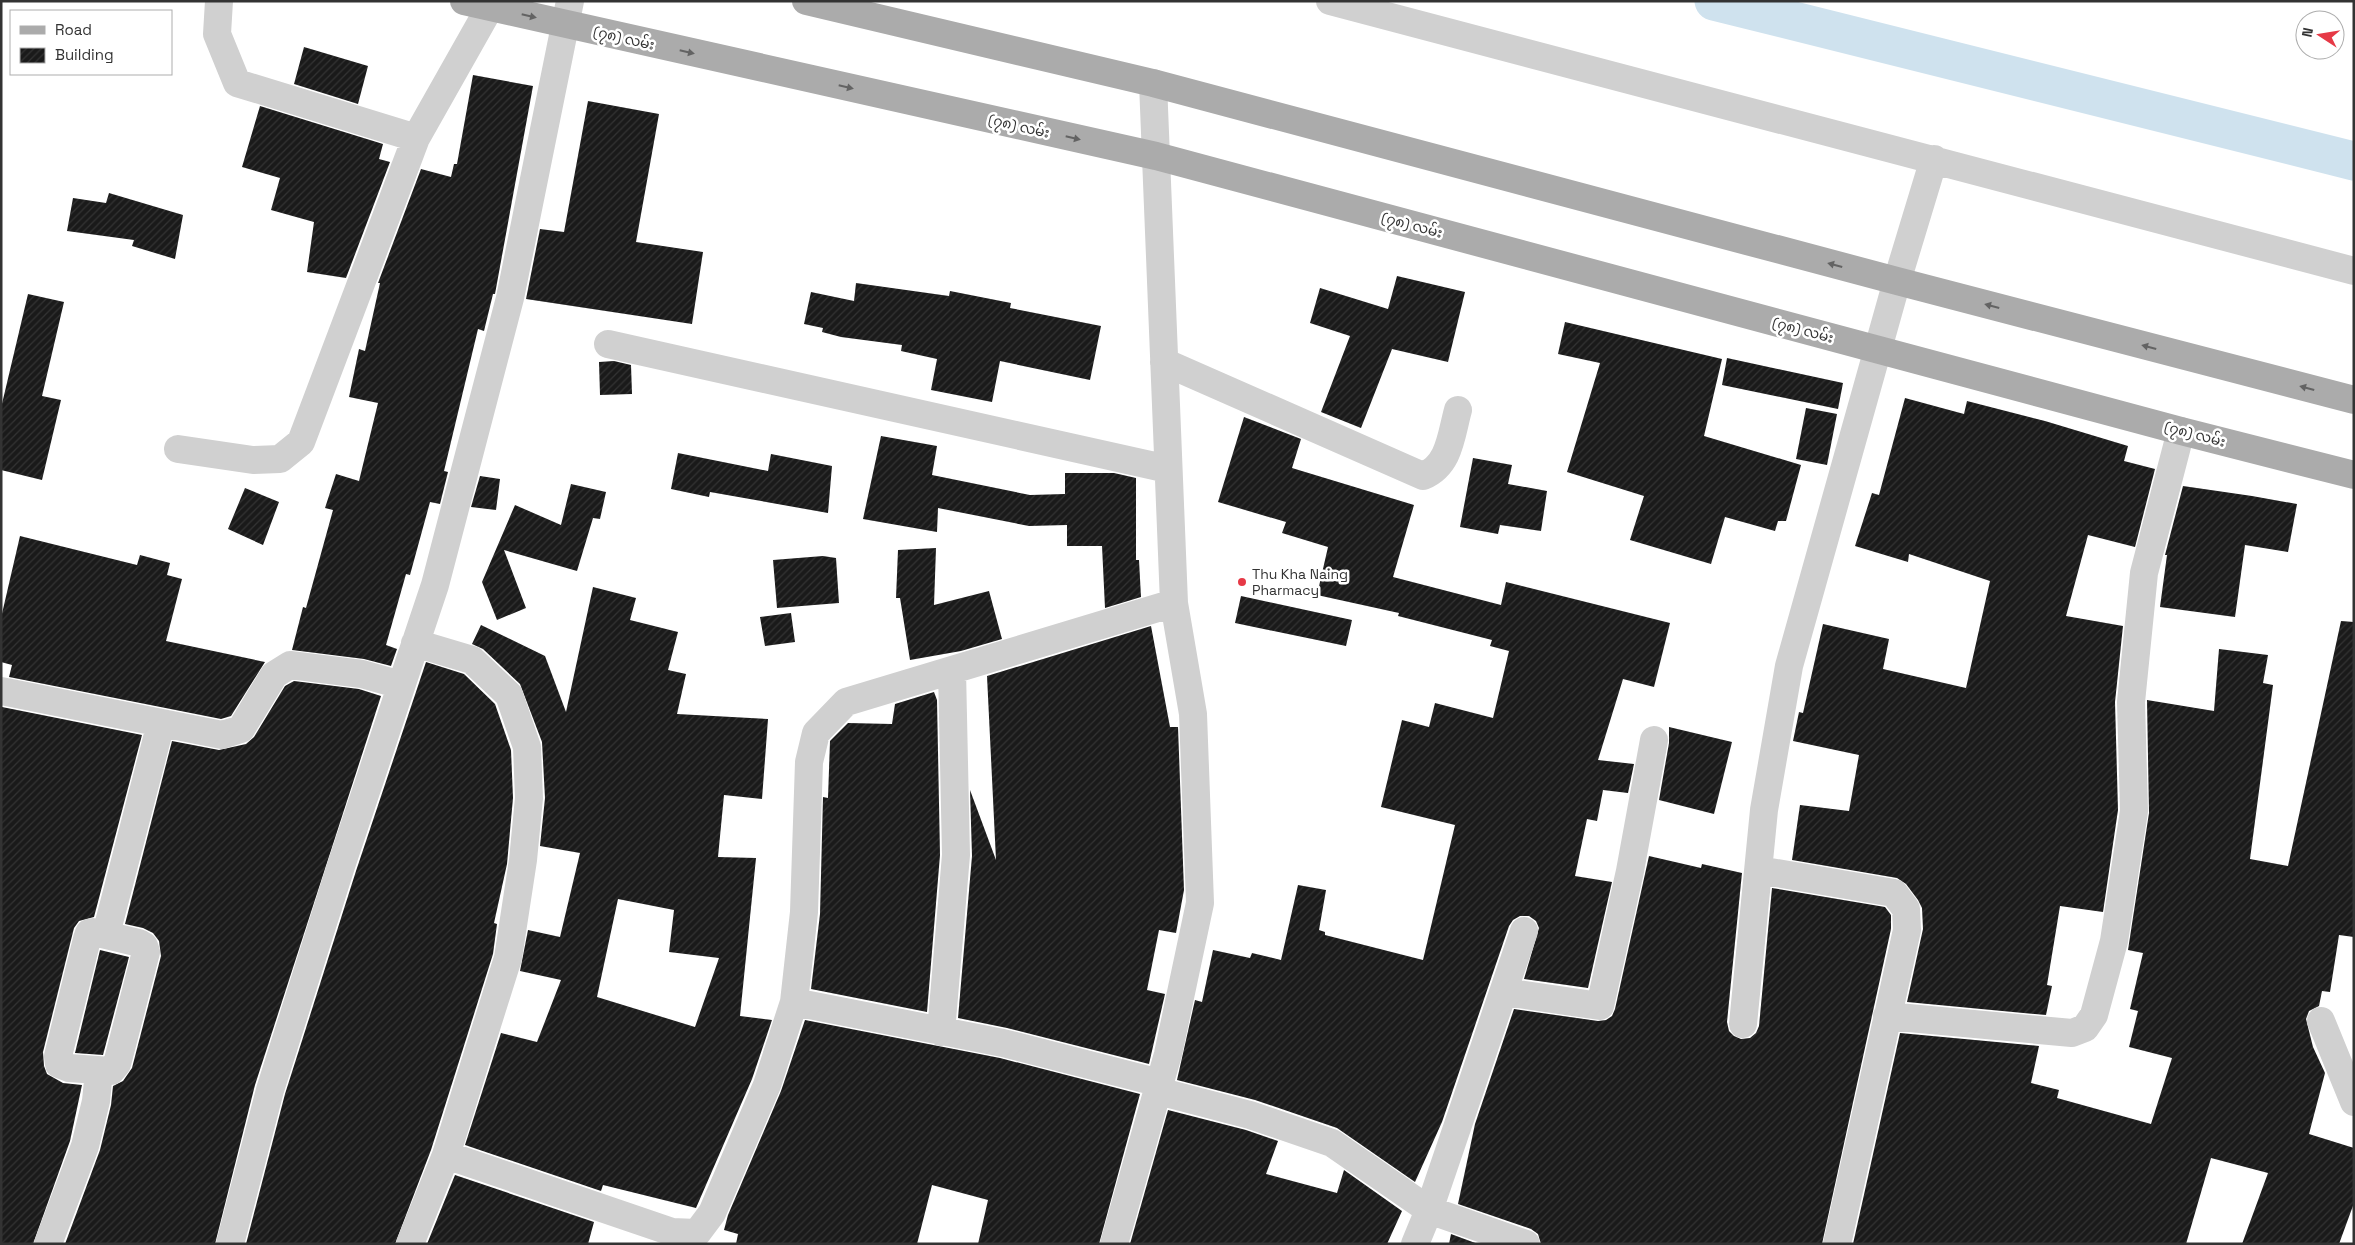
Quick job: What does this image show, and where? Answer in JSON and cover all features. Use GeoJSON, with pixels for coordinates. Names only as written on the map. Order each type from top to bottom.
{"type":"FeatureCollection","features":[{"type":"Feature","properties":{"kind":"main road"},"geometry":{"type":"LineString","coordinates":[[806,1],[1153,83],[1897,282],[2354,400]]}},
{"type":"Feature","properties":{"kind":"main road","name":"(၇၈) လမ်း"},"geometry":{"type":"LineString","coordinates":[[477,4],[567,13],[1156,156],[2181,431],[2354,475]]}},
{"type":"Feature","properties":{"kind":"street"},"geometry":{"type":"LineString","coordinates":[[219,1],[217,34],[237,83],[416,138]]}},
{"type":"Feature","properties":{"kind":"street"},"geometry":{"type":"LineString","coordinates":[[1330,1],[2354,270]]}},
{"type":"Feature","properties":{"kind":"street"},"geometry":{"type":"LineString","coordinates":[[178,450],[254,460],[280,459],[301,442],[416,138],[477,4]]}},
{"type":"Feature","properties":{"kind":"street"},"geometry":{"type":"LineString","coordinates":[[230,1244],[270,1090],[341,866],[434,585],[510,298],[567,13]]}},
{"type":"Feature","properties":{"kind":"street"},"geometry":{"type":"LineString","coordinates":[[1114,1244],[1159,1087],[1200,903],[1193,714],[1174,603],[1153,83]]}},
{"type":"Feature","properties":{"kind":"street"},"geometry":{"type":"LineString","coordinates":[[1743,1024],[1764,810],[1789,666],[1897,282],[1934,159]]}},
{"type":"Feature","properties":{"kind":"street"},"geometry":{"type":"LineString","coordinates":[[608,344],[1168,469]]}},
{"type":"Feature","properties":{"kind":"street"},"geometry":{"type":"LineString","coordinates":[[1164,362],[1423,476],[1435,471],[1446,454],[1458,410]]}},
{"type":"Feature","properties":{"kind":"street"},"geometry":{"type":"LineString","coordinates":[[1887,1016],[2072,1033],[2085,1028],[2094,1015],[2114,941],[2134,811],[2131,702],[2144,573],[2181,431]]}},
{"type":"Feature","properties":{"kind":"street"},"geometry":{"type":"LineString","coordinates":[[446,1156],[672,1232],[697,1233],[712,1213],[768,1085],[794,1002],[804,912],[809,762],[816,733],[846,702],[1174,603]]}},
{"type":"Feature","properties":{"kind":"street"},"geometry":{"type":"LineString","coordinates":[[410,1244],[446,1156],[508,958],[523,860],[529,798],[526,747],[509,695],[472,660],[415,643]]}},
{"type":"Feature","properties":{"kind":"street"},"geometry":{"type":"LineString","coordinates":[[1,691],[222,735],[241,729],[274,675],[290,665],[362,674],[401,685]]}},
{"type":"Feature","properties":{"kind":"street"},"geometry":{"type":"LineString","coordinates":[[941,1032],[956,855],[952,670]]}},
{"type":"Feature","properties":{"kind":"street"},"geometry":{"type":"LineString","coordinates":[[106,934],[161,723]]}},
{"type":"Feature","properties":{"kind":"street"},"geometry":{"type":"LineString","coordinates":[[1505,992],[1600,1006],[1630,871],[1654,740]]}},
{"type":"Feature","properties":{"kind":"street"},"geometry":{"type":"LineString","coordinates":[[1759,870],[1894,893],[1906,909],[1907,930],[1837,1244]]}},
{"type":"Feature","properties":{"kind":"street"},"geometry":{"type":"LineString","coordinates":[[1415,1244],[1429,1210],[1505,992],[1524,931]]}},
{"type":"Feature","properties":{"kind":"street"},"geometry":{"type":"LineString","coordinates":[[89,934],[106,934],[139,943],[144,946],[146,952],[117,1064],[111,1071],[69,1068],[60,1064],[58,1056],[89,934]]}},
{"type":"Feature","properties":{"kind":"street"},"geometry":{"type":"LineString","coordinates":[[794,1002],[1003,1043],[1250,1115],[1332,1143],[1429,1210],[1526,1244]]}},
{"type":"Feature","properties":{"kind":"street"},"geometry":{"type":"LineString","coordinates":[[2321,1021],[2354,1102]]}},
{"type":"Feature","properties":{"kind":"street"},"geometry":{"type":"LineString","coordinates":[[48,1244],[86,1146],[96,1101],[99,1071]]}},
{"type":"Feature","properties":{"kind":"building"},"geometry":{"type":"Polygon","coordinates":[[[304,47],[368,66],[358,104],[294,84],[304,47]]]}},
{"type":"Feature","properties":{"kind":"building"},"geometry":{"type":"Polygon","coordinates":[[[473,75],[533,86],[495,294],[493,294],[484,331],[478,329],[444,471],[448,472],[440,504],[430,502],[410,575],[406,574],[386,645],[397,649],[391,666],[364,659],[292,650],[303,607],[306,608],[333,510],[325,508],[336,474],[359,481],[378,403],[349,397],[359,349],[365,351],[380,283],[378,283],[421,169],[451,177],[454,164],[457,164],[473,75]]]}},
{"type":"Feature","properties":{"kind":"building"},"geometry":{"type":"Polygon","coordinates":[[[588,101],[659,114],[636,242],[703,252],[692,324],[526,299],[540,229],[564,232],[588,101]]]}},
{"type":"Feature","properties":{"kind":"building"},"geometry":{"type":"Polygon","coordinates":[[[260,106],[383,144],[379,159],[390,162],[346,278],[307,272],[314,222],[271,210],[280,178],[242,167],[260,106]]]}},
{"type":"Feature","properties":{"kind":"building"},"geometry":{"type":"Polygon","coordinates":[[[109,193],[183,215],[175,259],[132,246],[134,240],[67,231],[73,198],[106,203],[109,193]]]}},
{"type":"Feature","properties":{"kind":"building"},"geometry":{"type":"Polygon","coordinates":[[[1397,276],[1465,292],[1448,362],[1392,349],[1361,428],[1321,412],[1350,336],[1310,323],[1320,288],[1388,309],[1397,276]]]}},
{"type":"Feature","properties":{"kind":"building"},"geometry":{"type":"Polygon","coordinates":[[[856,283],[949,296],[950,291],[1011,303],[1010,308],[1101,326],[1090,380],[1000,361],[992,402],[931,390],[937,359],[901,351],[902,345],[841,337],[822,332],[823,328],[804,324],[811,292],[854,301],[856,283]]]}},
{"type":"Feature","properties":{"kind":"building"},"geometry":{"type":"Polygon","coordinates":[[[28,294],[64,302],[42,396],[61,400],[42,480],[1,470],[1,408],[28,294]]]}},
{"type":"Feature","properties":{"kind":"building"},"geometry":{"type":"Polygon","coordinates":[[[1565,322],[1722,359],[1704,436],[1801,465],[1786,521],[1778,521],[1775,531],[1725,517],[1711,564],[1630,540],[1644,496],[1567,472],[1600,363],[1558,354],[1565,322]]]}},
{"type":"Feature","properties":{"kind":"building"},"geometry":{"type":"Polygon","coordinates":[[[1727,358],[1843,383],[1838,409],[1722,385],[1727,358]]]}},
{"type":"Feature","properties":{"kind":"building"},"geometry":{"type":"Polygon","coordinates":[[[614,361],[631,365],[632,394],[600,395],[599,362],[614,361]]]}},
{"type":"Feature","properties":{"kind":"building"},"geometry":{"type":"Polygon","coordinates":[[[1905,398],[1964,414],[1967,401],[2045,421],[2128,446],[2124,461],[2155,469],[2135,547],[2088,535],[2066,616],[2123,626],[2115,702],[2118,810],[2103,912],[2060,906],[2047,985],[2052,986],[2046,1015],[1907,1002],[1923,929],[1922,908],[1906,884],[1897,878],[1792,860],[1800,805],[1849,811],[1859,755],[1793,741],[1799,712],[1803,713],[1823,624],[1889,639],[1883,669],[1966,688],[1990,581],[1909,554],[1908,562],[1855,546],[1872,493],[1879,495],[1905,398]]]}},
{"type":"Feature","properties":{"kind":"building"},"geometry":{"type":"Polygon","coordinates":[[[1806,408],[1837,414],[1827,465],[1796,459],[1806,408]]]}},
{"type":"Feature","properties":{"kind":"building"},"geometry":{"type":"Polygon","coordinates":[[[1244,417],[1301,439],[1292,468],[1414,505],[1393,577],[1501,605],[1506,582],[1670,623],[1654,687],[1623,679],[1598,760],[1634,764],[1628,793],[1603,790],[1597,821],[1587,819],[1575,876],[1612,882],[1588,988],[1524,979],[1539,928],[1536,921],[1529,916],[1520,916],[1513,920],[1509,926],[1442,1122],[1415,1182],[1337,1128],[1255,1100],[1177,1080],[1195,1000],[1202,1002],[1213,950],[1250,958],[1252,953],[1281,960],[1298,885],[1326,890],[1319,930],[1325,932],[1325,935],[1423,960],[1455,825],[1381,807],[1402,720],[1429,727],[1435,703],[1493,718],[1509,651],[1490,646],[1492,640],[1398,616],[1399,613],[1317,595],[1328,547],[1282,533],[1286,522],[1218,502],[1244,417]]]}},
{"type":"Feature","properties":{"kind":"building"},"geometry":{"type":"Polygon","coordinates":[[[881,436],[937,446],[932,475],[1030,495],[1065,494],[1065,473],[1114,473],[1136,478],[1136,560],[1139,560],[1141,597],[1105,608],[1102,546],[1067,546],[1067,525],[1029,526],[938,508],[937,532],[863,519],[881,436]]]}},
{"type":"Feature","properties":{"kind":"building"},"geometry":{"type":"Polygon","coordinates":[[[678,453],[768,471],[771,454],[832,466],[828,513],[710,492],[709,497],[671,489],[678,453]]]}},
{"type":"Feature","properties":{"kind":"building"},"geometry":{"type":"Polygon","coordinates":[[[1473,458],[1512,465],[1508,484],[1547,491],[1541,531],[1500,525],[1498,534],[1460,527],[1473,458]]]}},
{"type":"Feature","properties":{"kind":"building"},"geometry":{"type":"Polygon","coordinates":[[[480,476],[500,479],[496,510],[471,507],[480,476]]]}},
{"type":"Feature","properties":{"kind":"building"},"geometry":{"type":"Polygon","coordinates":[[[571,484],[606,492],[600,519],[593,518],[577,571],[504,550],[526,608],[497,620],[482,582],[515,505],[561,525],[571,484]]]}},
{"type":"Feature","properties":{"kind":"building"},"geometry":{"type":"Polygon","coordinates":[[[2183,486],[2297,504],[2288,552],[2245,545],[2235,617],[2160,607],[2167,555],[2165,555],[2183,486]]]}},
{"type":"Feature","properties":{"kind":"building"},"geometry":{"type":"Polygon","coordinates":[[[245,488],[279,502],[263,545],[228,529],[245,488]]]}},
{"type":"Feature","properties":{"kind":"building"},"geometry":{"type":"Polygon","coordinates":[[[20,536],[137,565],[140,555],[170,563],[167,575],[182,579],[166,641],[265,662],[231,716],[221,719],[9,677],[12,665],[1,662],[1,618],[20,536]]]}},
{"type":"Feature","properties":{"kind":"building"},"geometry":{"type":"Polygon","coordinates":[[[936,548],[934,605],[989,591],[1002,639],[961,651],[910,660],[900,598],[896,598],[898,550],[936,548]]]}},
{"type":"Feature","properties":{"kind":"building"},"geometry":{"type":"Polygon","coordinates":[[[823,556],[836,558],[839,603],[777,608],[773,560],[823,556]]]}},
{"type":"Feature","properties":{"kind":"building"},"geometry":{"type":"Polygon","coordinates":[[[593,587],[636,598],[630,620],[678,632],[668,670],[686,674],[677,714],[768,719],[762,799],[724,795],[718,857],[756,858],[740,1016],[772,1020],[752,1079],[696,1208],[603,1185],[601,1191],[465,1145],[501,1033],[537,1042],[561,980],[520,971],[528,930],[560,937],[580,853],[540,846],[545,798],[542,742],[520,684],[483,649],[472,644],[481,625],[545,656],[566,712],[593,587]],[[618,899],[597,997],[695,1027],[719,958],[669,952],[674,910],[618,899]]]}},
{"type":"Feature","properties":{"kind":"building"},"geometry":{"type":"Polygon","coordinates":[[[1241,596],[1352,620],[1346,646],[1235,623],[1241,596]]]}},
{"type":"Feature","properties":{"kind":"building"},"geometry":{"type":"Polygon","coordinates":[[[791,613],[795,642],[765,646],[760,617],[791,613]]]}},
{"type":"Feature","properties":{"kind":"building"},"geometry":{"type":"Polygon","coordinates":[[[2341,621],[2354,622],[2354,937],[2339,935],[2330,992],[2322,991],[2319,1006],[2309,1011],[2306,1019],[2313,1047],[2325,1073],[2309,1134],[2354,1148],[2354,1203],[2339,1244],[2242,1244],[2268,1173],[2211,1158],[2186,1244],[1853,1244],[1900,1033],[2039,1046],[2031,1083],[2059,1090],[2057,1098],[2151,1124],[2172,1058],[2129,1047],[2138,1011],[2130,1009],[2143,953],[2128,950],[2149,813],[2147,700],[2214,711],[2219,649],[2268,655],[2263,683],[2273,685],[2250,859],[2288,866],[2341,621]]]}},
{"type":"Feature","properties":{"kind":"building"},"geometry":{"type":"Polygon","coordinates":[[[1151,626],[1170,727],[1178,727],[1184,890],[1176,933],[1159,930],[1147,990],[1165,994],[1149,1064],[1007,1028],[958,1018],[972,856],[970,790],[996,860],[987,676],[1151,626]]]}},
{"type":"Feature","properties":{"kind":"building"},"geometry":{"type":"Polygon","coordinates":[[[426,662],[464,674],[495,704],[511,750],[513,798],[507,864],[494,923],[497,924],[493,954],[431,1150],[395,1244],[246,1244],[285,1094],[356,871],[426,662]]]}},
{"type":"Feature","properties":{"kind":"building"},"geometry":{"type":"Polygon","coordinates":[[[294,681],[359,689],[381,696],[255,1085],[215,1244],[65,1244],[100,1150],[111,1105],[113,1086],[123,1081],[132,1068],[161,956],[159,941],[153,933],[143,928],[125,924],[172,741],[219,750],[246,744],[254,737],[285,686],[294,681]]]}},
{"type":"Feature","properties":{"kind":"building"},"geometry":{"type":"Polygon","coordinates":[[[934,692],[937,700],[940,855],[927,1012],[811,989],[820,914],[823,797],[828,798],[830,741],[848,723],[892,724],[895,704],[934,692]]]}},
{"type":"Feature","properties":{"kind":"building"},"geometry":{"type":"Polygon","coordinates":[[[2,707],[142,735],[94,917],[79,921],[74,928],[43,1052],[44,1066],[47,1074],[63,1083],[82,1085],[70,1141],[33,1244],[1,1244],[2,707]]]}},
{"type":"Feature","properties":{"kind":"building"},"geometry":{"type":"Polygon","coordinates":[[[1669,727],[1732,742],[1714,814],[1659,800],[1669,743],[1669,727]]]}},
{"type":"Feature","properties":{"kind":"building"},"geometry":{"type":"Polygon","coordinates":[[[1649,856],[1701,868],[1702,864],[1742,873],[1727,1022],[1729,1031],[1741,1039],[1750,1038],[1756,1033],[1759,1026],[1772,888],[1885,907],[1891,915],[1891,929],[1822,1244],[1541,1244],[1538,1234],[1531,1229],[1458,1204],[1475,1124],[1514,1009],[1598,1021],[1606,1020],[1612,1016],[1649,856]]]}},
{"type":"Feature","properties":{"kind":"building"},"geometry":{"type":"Polygon","coordinates":[[[100,950],[129,957],[103,1055],[75,1053],[100,950]]]}},
{"type":"Feature","properties":{"kind":"building"},"geometry":{"type":"Polygon","coordinates":[[[805,1020],[1000,1058],[1140,1094],[1099,1244],[978,1244],[988,1200],[932,1185],[917,1244],[736,1244],[738,1234],[724,1230],[728,1215],[781,1091],[805,1020]]]}},
{"type":"Feature","properties":{"kind":"building"},"geometry":{"type":"Polygon","coordinates":[[[1168,1110],[1246,1130],[1278,1141],[1266,1174],[1337,1193],[1344,1170],[1402,1211],[1387,1244],[1130,1244],[1168,1110]]]}},
{"type":"Feature","properties":{"kind":"building"},"geometry":{"type":"Polygon","coordinates":[[[455,1175],[594,1222],[588,1244],[427,1244],[455,1175]]]}},
{"type":"Feature","properties":{"kind":"building"},"geometry":{"type":"Polygon","coordinates":[[[1451,1234],[1478,1244],[1449,1244],[1451,1234]]]}},
{"type":"Feature","properties":{"kind":"waterway"},"geometry":{"type":"LineString","coordinates":[[1714,1],[2354,161]]}},
{"type":"Feature","properties":{"kind":"place","name":"Thu Kha Naing Pharmacy"},"geometry":{"type":"Point","coordinates":[1242,582]}}]}
